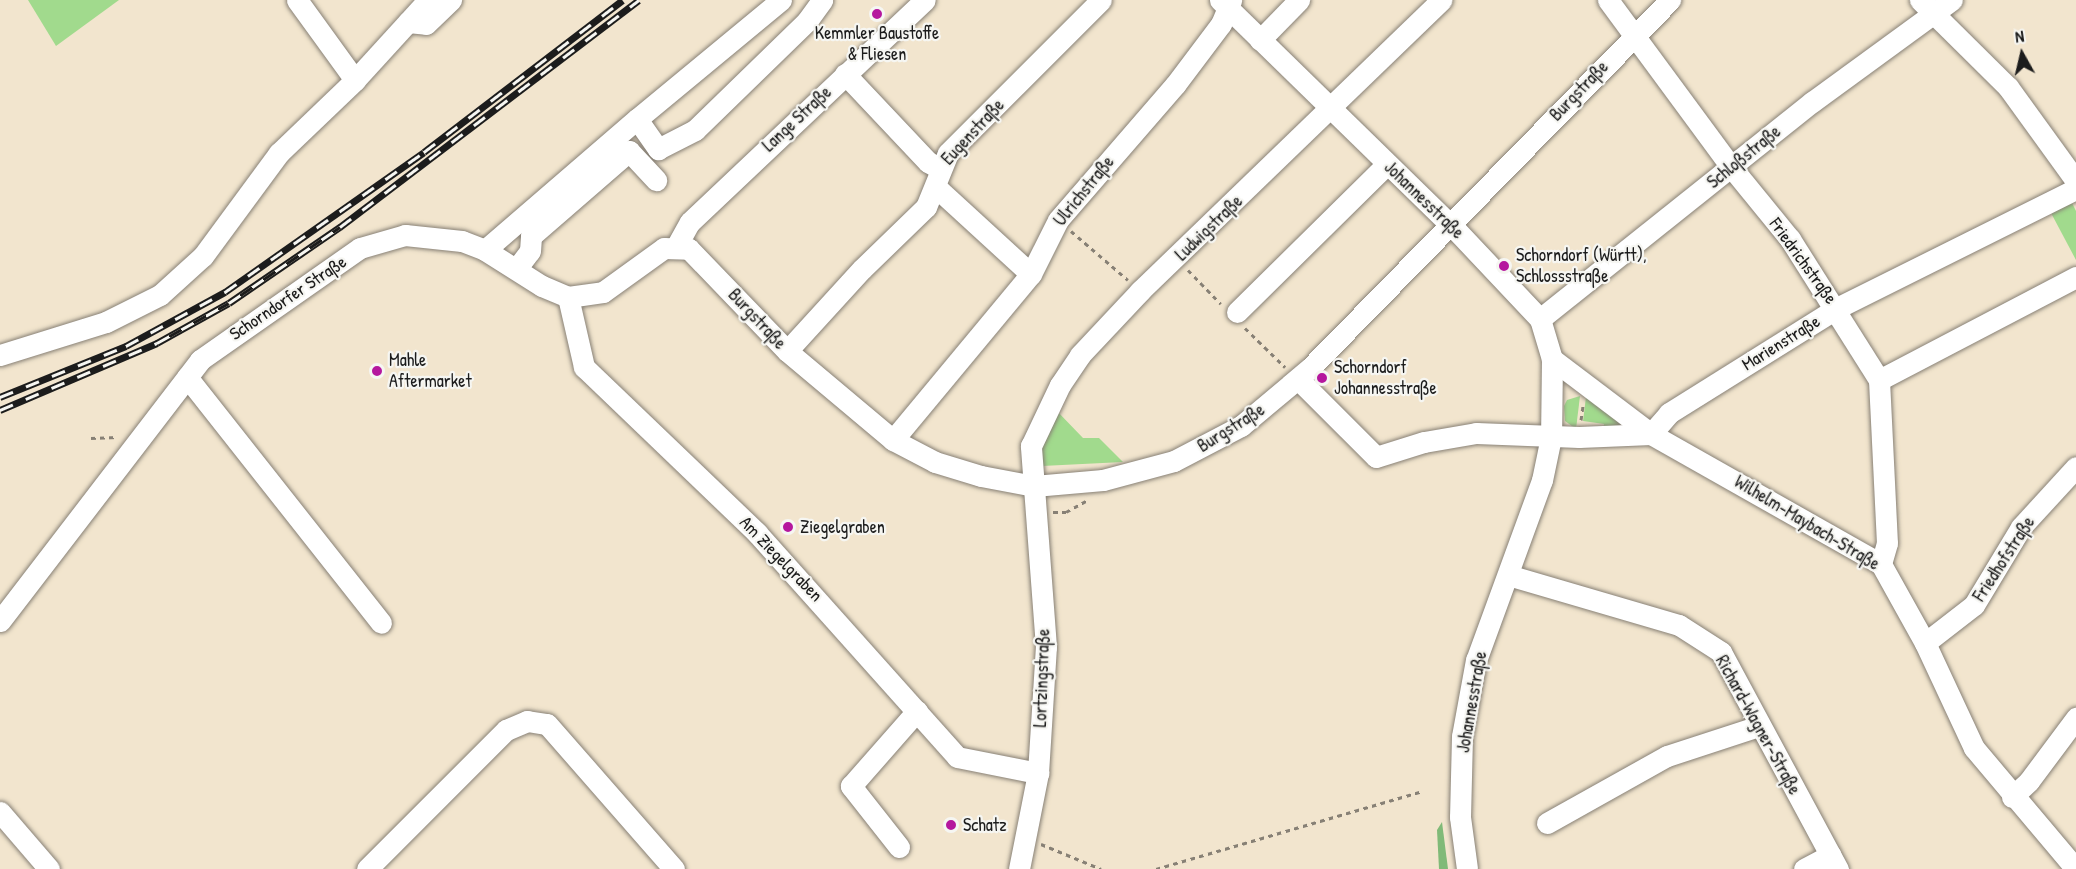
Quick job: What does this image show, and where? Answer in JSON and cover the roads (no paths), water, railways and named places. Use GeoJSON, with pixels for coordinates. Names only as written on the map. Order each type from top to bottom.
{"type":"FeatureCollection","features":[{"type":"Feature","properties":{"kind":"street"},"geometry":{"type":"LineString","coordinates":[[297,0],[355,80]]}},
{"type":"Feature","properties":{"kind":"street"},"geometry":{"type":"LineString","coordinates":[[0,355],[106,322],[160,295],[203,256],[279,153],[355,80],[428,0]]}},
{"type":"Feature","properties":{"kind":"street"},"geometry":{"type":"LineString","coordinates":[[408,22],[426,24],[451,0]]}},
{"type":"Feature","properties":{"kind":"street"},"geometry":{"type":"LineString","coordinates":[[485,250],[637,119],[781,0]]}},
{"type":"Feature","properties":{"kind":"street"},"geometry":{"type":"LineString","coordinates":[[637,119],[658,149],[695,130],[807,21],[822,0]]}},
{"type":"Feature","properties":{"kind":"street","name":"Lange Straße"},"geometry":{"type":"LineString","coordinates":[[677,245],[690,222],[925,0]]}},
{"type":"Feature","properties":{"kind":"street","name":"Eugenstraße"},"geometry":{"type":"LineString","coordinates":[[787,351],[862,269],[926,207],[948,153],[1101,0]]}},
{"type":"Feature","properties":{"kind":"street"},"geometry":{"type":"LineString","coordinates":[[1260,40],[1299,0]]}},
{"type":"Feature","properties":{"kind":"street","name":"Ludwigstraße"},"geometry":{"type":"LineString","coordinates":[[1034,486],[1029,467],[1031,446],[1060,385],[1080,355],[1140,291],[1331,110],[1441,0]]}},
{"type":"Feature","properties":{"kind":"street","name":"Friedrichstraße"},"geometry":{"type":"LineString","coordinates":[[1608,0],[1732,168],[1790,239],[1837,308],[1879,380],[1887,543],[1881,564]]}},
{"type":"Feature","properties":{"kind":"street","name":"Burgstraße"},"geometry":{"type":"LineString","coordinates":[[677,245],[700,259],[787,351],[893,440],[935,462],[1034,486],[1103,480],[1174,460],[1241,426],[1298,379],[1670,0]]}},
{"type":"Feature","properties":{"kind":"street","name":"Schloßstraße"},"geometry":{"type":"LineString","coordinates":[[1540,319],[1732,168],[1927,6],[1952,0]]}},
{"type":"Feature","properties":{"kind":"street","name":"Johannesstraße"},"geometry":{"type":"LineString","coordinates":[[1226,3],[1260,40],[1449,224],[1540,319],[1552,359],[1551,437],[1542,480],[1476,660],[1462,736],[1460,817],[1467,869]]}},
{"type":"Feature","properties":{"kind":"street","name":"Ulrichstraße"},"geometry":{"type":"LineString","coordinates":[[893,440],[1031,274],[1058,220],[1174,85],[1221,24],[1226,3]]}},
{"type":"Feature","properties":{"kind":"street"},"geometry":{"type":"LineString","coordinates":[[1927,6],[2008,87],[2076,181]]}},
{"type":"Feature","properties":{"kind":"street"},"geometry":{"type":"LineString","coordinates":[[845,74],[928,162],[938,178],[1031,274]]}},
{"type":"Feature","properties":{"kind":"street"},"geometry":{"type":"LineString","coordinates":[[517,268],[530,251],[531,236],[629,151],[656,180]]}},
{"type":"Feature","properties":{"kind":"street"},"geometry":{"type":"LineString","coordinates":[[1237,312],[1387,164]]}},
{"type":"Feature","properties":{"kind":"street","name":"Marienstraße"},"geometry":{"type":"LineString","coordinates":[[1652,434],[1669,414],[1837,308],[2076,189]]}},
{"type":"Feature","properties":{"kind":"street","name":"Schorndorfer Straße"},"geometry":{"type":"LineString","coordinates":[[0,621],[200,360],[230,336],[360,248],[405,235],[462,241],[485,250],[517,268],[542,286],[568,297]]}},
{"type":"Feature","properties":{"kind":"street"},"geometry":{"type":"LineString","coordinates":[[568,297],[603,292],[664,248],[677,245]]}},
{"type":"Feature","properties":{"kind":"street"},"geometry":{"type":"LineString","coordinates":[[1879,380],[2076,277]]}},
{"type":"Feature","properties":{"kind":"street","name":"Am Ziegelgraben"},"geometry":{"type":"LineString","coordinates":[[568,297],[584,367],[757,533],[957,757],[1038,773]]}},
{"type":"Feature","properties":{"kind":"street","name":"Wilhelm-Maybach-Straße"},"geometry":{"type":"LineString","coordinates":[[1552,359],[1652,434],[1881,564],[1925,643],[1974,748],[2012,797],[2076,869]]}},
{"type":"Feature","properties":{"kind":"street"},"geometry":{"type":"LineString","coordinates":[[187,376],[381,623]]}},
{"type":"Feature","properties":{"kind":"street"},"geometry":{"type":"LineString","coordinates":[[1298,379],[1376,457],[1424,442],[1476,433],[1551,437],[1652,434]]}},
{"type":"Feature","properties":{"kind":"street"},"geometry":{"type":"LineString","coordinates":[[1552,400],[1586,386]]}},
{"type":"Feature","properties":{"kind":"street","name":"Friedhofstraße"},"geometry":{"type":"LineString","coordinates":[[1925,643],[1974,605],[2021,527],[2076,467]]}},
{"type":"Feature","properties":{"kind":"street","name":"Lortzingstraße"},"geometry":{"type":"LineString","coordinates":[[1019,869],[1038,773],[1046,647],[1034,486]]}},
{"type":"Feature","properties":{"kind":"street","name":"Richard-Wagner-Straße"},"geometry":{"type":"LineString","coordinates":[[1508,575],[1679,625],[1721,652],[1834,862]]}},
{"type":"Feature","properties":{"kind":"street"},"geometry":{"type":"LineString","coordinates":[[899,847],[851,786],[917,711]]}},
{"type":"Feature","properties":{"kind":"street"},"geometry":{"type":"LineString","coordinates":[[2012,797],[2029,781],[2076,718]]}},
{"type":"Feature","properties":{"kind":"street"},"geometry":{"type":"LineString","coordinates":[[367,869],[506,730],[527,721],[547,724],[674,869]]}},
{"type":"Feature","properties":{"kind":"street"},"geometry":{"type":"LineString","coordinates":[[1547,823],[1667,756],[1759,726]]}},
{"type":"Feature","properties":{"kind":"street"},"geometry":{"type":"LineString","coordinates":[[0,812],[49,869]]}},
{"type":"Feature","properties":{"kind":"street"},"geometry":{"type":"LineString","coordinates":[[1804,869],[1834,862]]}},
{"type":"Feature","properties":{"kind":"railway"},"geometry":{"type":"LineString","coordinates":[[0,397],[126,346],[225,292],[424,152],[623,0]]}},
{"type":"Feature","properties":{"kind":"railway"},"geometry":{"type":"LineString","coordinates":[[0,410],[157,343],[229,303],[340,227],[639,0]]}},
{"type":"Feature","properties":{"kind":"place","name":"Kemmler Baustoffe & Fliesen"},"geometry":{"type":"Point","coordinates":[877,14]}},
{"type":"Feature","properties":{"kind":"place","name":"Schorndorf (Württ), Schlossstraße"},"geometry":{"type":"Point","coordinates":[1504,266]}},
{"type":"Feature","properties":{"kind":"place","name":"Mahle Aftermarket"},"geometry":{"type":"Point","coordinates":[377,371]}},
{"type":"Feature","properties":{"kind":"place","name":"Schorndorf Johannesstraße"},"geometry":{"type":"Point","coordinates":[1322,378]}},
{"type":"Feature","properties":{"kind":"place","name":"Ziegelgraben"},"geometry":{"type":"Point","coordinates":[788,527]}},
{"type":"Feature","properties":{"kind":"place","name":"Schatz"},"geometry":{"type":"Point","coordinates":[951,825]}}]}
